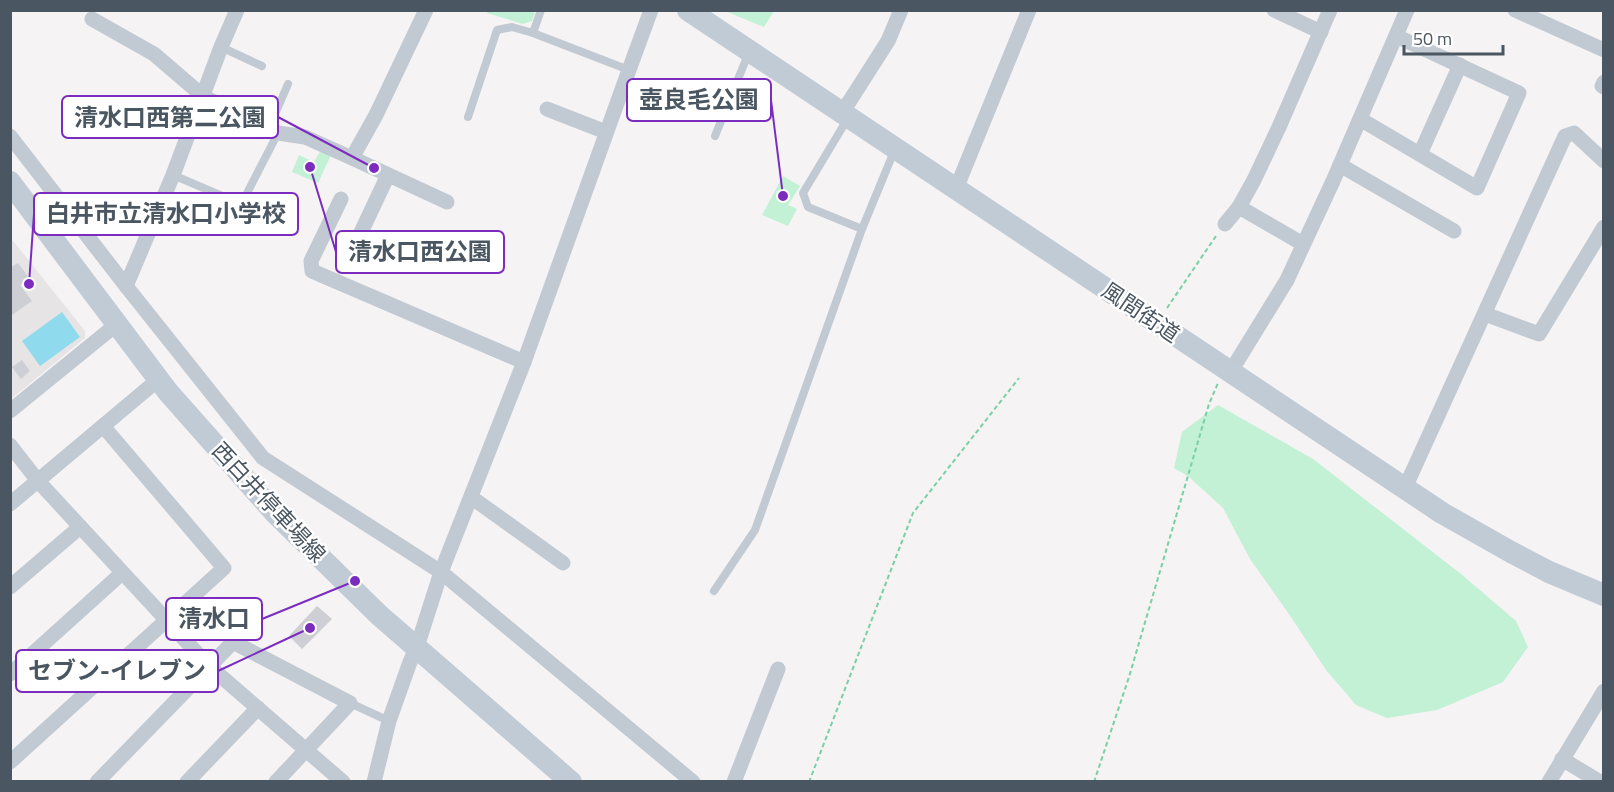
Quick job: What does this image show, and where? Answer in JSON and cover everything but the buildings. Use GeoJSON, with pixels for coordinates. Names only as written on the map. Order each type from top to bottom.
{"type":"FeatureCollection","features":[{"type":"Feature","properties":{"kind":"main road","name":"風間街道"},"geometry":{"type":"LineString","coordinates":[[688,10],[1442,513],[1549,572],[1604,595]]}},
{"type":"Feature","properties":{"kind":"main road","name":"西白井停車場線"},"geometry":{"type":"LineString","coordinates":[[10,182],[153,384],[276,514],[379,615],[445,690],[550,782]]}},
{"type":"Feature","properties":{"kind":"main road","name":"西白井停車場線"},"geometry":{"type":"LineString","coordinates":[[10,208],[112,329]]}},
{"type":"Feature","properties":{"kind":"main road","name":"西白井停車場線"},"geometry":{"type":"LineString","coordinates":[[414,654],[571,782]]}},
{"type":"Feature","properties":{"kind":"street"},"geometry":{"type":"LineString","coordinates":[[126,286],[173,175],[237,10]]}},
{"type":"Feature","properties":{"kind":"street"},"geometry":{"type":"LineString","coordinates":[[352,158],[376,115],[426,10]]}},
{"type":"Feature","properties":{"kind":"street"},"geometry":{"type":"LineString","coordinates":[[374,782],[389,721],[441,572],[524,362],[651,10]]}},
{"type":"Feature","properties":{"kind":"street"},"geometry":{"type":"LineString","coordinates":[[956,189],[1029,10]]}},
{"type":"Feature","properties":{"kind":"street"},"geometry":{"type":"LineString","coordinates":[[1274,10],[1321,32]]}},
{"type":"Feature","properties":{"kind":"street"},"geometry":{"type":"LineString","coordinates":[[1225,224],[1239,207],[1279,128],[1330,10]]}},
{"type":"Feature","properties":{"kind":"street"},"geometry":{"type":"LineString","coordinates":[[1228,369],[1287,280],[1407,10]]}},
{"type":"Feature","properties":{"kind":"street"},"geometry":{"type":"LineString","coordinates":[[1515,10],[1604,50]]}},
{"type":"Feature","properties":{"kind":"street"},"geometry":{"type":"LineString","coordinates":[[846,115],[888,41],[895,12]]}},
{"type":"Feature","properties":{"kind":"street"},"geometry":{"type":"LineString","coordinates":[[92,19],[154,54],[204,97],[274,131],[304,137],[447,202]]}},
{"type":"Feature","properties":{"kind":"street"},"geometry":{"type":"LineString","coordinates":[[1360,119],[1477,188],[1519,93],[1396,36]]}},
{"type":"Feature","properties":{"kind":"street"},"geometry":{"type":"LineString","coordinates":[[1420,154],[1460,65]]}},
{"type":"Feature","properties":{"kind":"street"},"geometry":{"type":"LineString","coordinates":[[1604,82],[1602,86],[1604,87]]}},
{"type":"Feature","properties":{"kind":"street"},"geometry":{"type":"LineString","coordinates":[[547,109],[606,132]]}},
{"type":"Feature","properties":{"kind":"street"},"geometry":{"type":"LineString","coordinates":[[1405,488],[1565,136],[1574,133],[1604,161]]}},
{"type":"Feature","properties":{"kind":"street"},"geometry":{"type":"LineString","coordinates":[[10,136],[263,458],[441,572],[693,782]]}},
{"type":"Feature","properties":{"kind":"street"},"geometry":{"type":"LineString","coordinates":[[1340,165],[1454,231]]}},
{"type":"Feature","properties":{"kind":"street"},"geometry":{"type":"LineString","coordinates":[[356,243],[388,175]]}},
{"type":"Feature","properties":{"kind":"street"},"geometry":{"type":"LineString","coordinates":[[341,199],[312,261],[312,271],[524,362]]}},
{"type":"Feature","properties":{"kind":"street"},"geometry":{"type":"LineString","coordinates":[[1239,207],[1304,244]]}},
{"type":"Feature","properties":{"kind":"street"},"geometry":{"type":"LineString","coordinates":[[1485,314],[1539,334],[1604,227]]}},
{"type":"Feature","properties":{"kind":"street"},"geometry":{"type":"LineString","coordinates":[[10,411],[112,329]]}},
{"type":"Feature","properties":{"kind":"street"},"geometry":{"type":"LineString","coordinates":[[10,504],[153,384]]}},
{"type":"Feature","properties":{"kind":"street"},"geometry":{"type":"LineString","coordinates":[[10,762],[224,568],[103,426]]}},
{"type":"Feature","properties":{"kind":"street"},"geometry":{"type":"LineString","coordinates":[[10,445],[38,481],[209,666],[343,782]]}},
{"type":"Feature","properties":{"kind":"street"},"geometry":{"type":"LineString","coordinates":[[471,497],[563,563]]}},
{"type":"Feature","properties":{"kind":"street"},"geometry":{"type":"LineString","coordinates":[[10,587],[80,527]]}},
{"type":"Feature","properties":{"kind":"street"},"geometry":{"type":"LineString","coordinates":[[10,674],[122,573]]}},
{"type":"Feature","properties":{"kind":"street"},"geometry":{"type":"LineString","coordinates":[[97,782],[233,642],[350,703],[276,782]]}},
{"type":"Feature","properties":{"kind":"street"},"geometry":{"type":"LineString","coordinates":[[734,782],[778,669]]}},
{"type":"Feature","properties":{"kind":"street"},"geometry":{"type":"LineString","coordinates":[[1549,782],[1604,691]]}},
{"type":"Feature","properties":{"kind":"street"},"geometry":{"type":"LineString","coordinates":[[187,782],[258,708]]}},
{"type":"Feature","properties":{"kind":"street"},"geometry":{"type":"LineString","coordinates":[[1562,759],[1600,782]]}},
{"type":"Feature","properties":{"kind":"lane"},"geometry":{"type":"LineString","coordinates":[[533,33],[541,10]]}},
{"type":"Feature","properties":{"kind":"lane"},"geometry":{"type":"LineString","coordinates":[[468,117],[497,30],[512,27],[533,33],[628,70]]}},
{"type":"Feature","properties":{"kind":"lane"},"geometry":{"type":"LineString","coordinates":[[221,47],[262,66]]}},
{"type":"Feature","properties":{"kind":"lane"},"geometry":{"type":"LineString","coordinates":[[715,135],[750,51]]}},
{"type":"Feature","properties":{"kind":"lane"},"geometry":{"type":"LineString","coordinates":[[228,230],[274,131],[288,84]]}},
{"type":"Feature","properties":{"kind":"lane"},"geometry":{"type":"LineString","coordinates":[[846,115],[803,193],[808,207],[862,229]]}},
{"type":"Feature","properties":{"kind":"lane"},"geometry":{"type":"LineString","coordinates":[[714,591],[755,530],[862,229],[895,148]]}},
{"type":"Feature","properties":{"kind":"lane"},"geometry":{"type":"LineString","coordinates":[[173,175],[241,204]]}},
{"type":"Feature","properties":{"kind":"lane"},"geometry":{"type":"LineString","coordinates":[[350,703],[389,721]]}},
{"type":"Feature","properties":{"kind":"path"},"geometry":{"type":"LineString","coordinates":[[1157,323],[1225,224]]}},
{"type":"Feature","properties":{"kind":"path"},"geometry":{"type":"LineString","coordinates":[[1094,782],[1129,678],[1209,404],[1228,369]]}},
{"type":"Feature","properties":{"kind":"path"},"geometry":{"type":"LineString","coordinates":[[809,782],[913,513],[1019,378]]}},
{"type":"Feature","properties":{"kind":"shaded area"},"geometry":{"type":"Polygon","coordinates":[[[10,237],[85,331],[85,338],[11,399],[10,237]]]}},
{"type":"Feature","properties":{"kind":"green space"},"geometry":{"type":"Polygon","coordinates":[[[528,10],[535,13],[532,21],[523,24],[487,13],[488,11],[528,10]]]}},
{"type":"Feature","properties":{"kind":"green space"},"geometry":{"type":"Polygon","coordinates":[[[725,11],[774,11],[764,27],[725,11]]]}},
{"type":"Feature","properties":{"kind":"green space"},"geometry":{"type":"Polygon","coordinates":[[[322,148],[332,153],[318,183],[292,172],[299,155],[314,162],[322,148]]]}},
{"type":"Feature","properties":{"kind":"green space"},"geometry":{"type":"Polygon","coordinates":[[[783,176],[800,186],[788,205],[797,209],[788,226],[762,215],[783,176]]]}},
{"type":"Feature","properties":{"kind":"green space"},"geometry":{"type":"Polygon","coordinates":[[[1218,405],[1313,459],[1461,574],[1516,621],[1528,647],[1503,682],[1437,710],[1387,718],[1356,705],[1326,670],[1250,559],[1223,508],[1189,477],[1174,468],[1182,432],[1218,405]]]}},
{"type":"Feature","properties":{"kind":"water"},"geometry":{"type":"Polygon","coordinates":[[[62,312],[80,337],[40,366],[22,341],[62,312]]]}},
{"type":"Feature","properties":{"kind":"place","name":"清水口西公園"},"geometry":{"type":"Point","coordinates":[310,167]}},
{"type":"Feature","properties":{"kind":"place","name":"清水口西第二公園"},"geometry":{"type":"Point","coordinates":[374,168]}},
{"type":"Feature","properties":{"kind":"place","name":"壺良毛公園"},"geometry":{"type":"Point","coordinates":[783,196]}},
{"type":"Feature","properties":{"kind":"place","name":"白井市立清水口小学校"},"geometry":{"type":"Point","coordinates":[29,284]}},
{"type":"Feature","properties":{"kind":"place","name":"清水口"},"geometry":{"type":"Point","coordinates":[355,581]}},
{"type":"Feature","properties":{"kind":"place","name":"セブン-イレブン"},"geometry":{"type":"Point","coordinates":[310,628]}}]}
